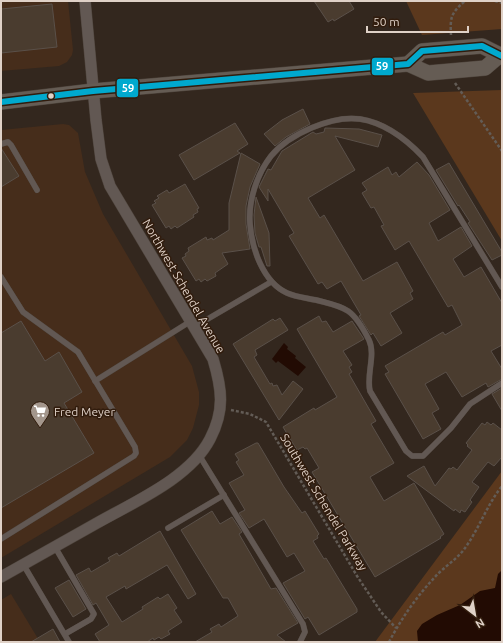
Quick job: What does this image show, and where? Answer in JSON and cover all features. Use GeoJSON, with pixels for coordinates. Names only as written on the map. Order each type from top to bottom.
{"type":"FeatureCollection","features":[{"type":"Feature","properties":{"kind":"main road"},"geometry":{"type":"LineString","coordinates":[[1,102],[93,91],[408,64],[428,73],[485,68],[501,56],[482,46],[422,51],[408,64]]}},
{"type":"Feature","properties":{"kind":"street","name":"Northwest Schendel Avenue"},"geometry":{"type":"LineString","coordinates":[[1,577],[149,494],[180,473],[199,455],[210,438],[221,408],[221,385],[213,359],[110,186],[101,159],[85,1]]}},
{"type":"Feature","properties":{"kind":"lane"},"geometry":{"type":"LineString","coordinates":[[502,286],[423,157],[412,145],[385,127],[358,119],[331,121],[297,135],[279,148],[271,156],[264,167],[251,201],[250,224],[252,241],[257,256],[271,282],[287,292],[339,306],[348,311],[358,322],[370,341],[371,349],[368,382],[370,391],[406,451],[412,456],[423,456],[451,428],[470,404],[502,383]]}},
{"type":"Feature","properties":{"kind":"lane"},"geometry":{"type":"LineString","coordinates":[[1,144],[8,142],[37,190]]}},
{"type":"Feature","properties":{"kind":"lane"},"geometry":{"type":"LineString","coordinates":[[1,277],[23,312],[78,352],[135,447],[136,453],[134,456],[1,539]]}},
{"type":"Feature","properties":{"kind":"lane"},"geometry":{"type":"LineString","coordinates":[[96,380],[193,324],[271,282]]}},
{"type":"Feature","properties":{"kind":"lane"},"geometry":{"type":"LineString","coordinates":[[199,455],[303,624],[305,632],[300,642]]}},
{"type":"Feature","properties":{"kind":"lane"},"geometry":{"type":"LineString","coordinates":[[168,528],[224,495]]}},
{"type":"Feature","properties":{"kind":"lane"},"geometry":{"type":"LineString","coordinates":[[55,547],[94,614],[92,619],[65,634]]}},
{"type":"Feature","properties":{"kind":"lane"},"geometry":{"type":"LineString","coordinates":[[23,564],[69,642]]}},
{"type":"Feature","properties":{"kind":"path"},"geometry":{"type":"LineString","coordinates":[[451,35],[450,20],[454,10],[465,1]]}},
{"type":"Feature","properties":{"kind":"path"},"geometry":{"type":"LineString","coordinates":[[495,1],[502,4]]}},
{"type":"Feature","properties":{"kind":"path"},"geometry":{"type":"LineString","coordinates":[[455,85],[475,110],[502,151]]}},
{"type":"Feature","properties":{"kind":"path","name":"Southwest Schendel Parkway"},"geometry":{"type":"LineString","coordinates":[[221,408],[250,414],[266,422],[357,576],[381,612],[396,628]]}},
{"type":"Feature","properties":{"kind":"path"},"geometry":{"type":"LineString","coordinates":[[389,642],[396,628],[422,591],[435,576],[461,552],[479,526],[502,486]]}},
{"type":"Feature","properties":{"kind":"shaded area"},"geometry":{"type":"Polygon","coordinates":[[[1,1],[68,1],[73,50],[72,55],[67,62],[59,66],[1,71],[1,1]]]}},
{"type":"Feature","properties":{"kind":"shaded area"},"geometry":{"type":"Polygon","coordinates":[[[406,1],[502,1],[502,29],[422,35],[406,1]]]}},
{"type":"Feature","properties":{"kind":"shaded area"},"geometry":{"type":"Polygon","coordinates":[[[502,90],[502,241],[413,93],[502,90]]]}},
{"type":"Feature","properties":{"kind":"shaded area"},"geometry":{"type":"Polygon","coordinates":[[[63,124],[69,125],[78,133],[85,172],[103,214],[192,366],[199,392],[199,405],[193,428],[187,440],[170,457],[1,558],[1,130],[63,124]]]}},
{"type":"Feature","properties":{"kind":"shaded area"},"geometry":{"type":"Polygon","coordinates":[[[284,343],[288,347],[287,349],[296,356],[295,358],[306,367],[298,376],[278,361],[276,363],[272,359],[284,343]]]}},
{"type":"Feature","properties":{"kind":"shaded area"},"geometry":{"type":"Polygon","coordinates":[[[502,471],[502,642],[375,642],[502,471]]]}},
{"type":"Feature","properties":{"kind":"shaded area"},"geometry":{"type":"Polygon","coordinates":[[[502,570],[502,642],[418,642],[417,631],[422,624],[437,615],[460,605],[480,591],[495,588],[498,574],[502,570]]]}},
{"type":"Feature","properties":{"kind":"shaded area"},"geometry":{"type":"Polygon","coordinates":[[[11,594],[40,642],[1,642],[1,600],[11,594]]]}},
{"type":"Feature","properties":{"kind":"building"},"geometry":{"type":"Polygon","coordinates":[[[314,1],[349,1],[354,9],[334,21],[333,19],[328,22],[314,1]]]}},
{"type":"Feature","properties":{"kind":"building"},"geometry":{"type":"Polygon","coordinates":[[[52,4],[57,47],[1,53],[1,9],[52,4]]]}},
{"type":"Feature","properties":{"kind":"building"},"geometry":{"type":"Polygon","coordinates":[[[303,109],[310,124],[286,137],[275,146],[264,134],[282,120],[303,109]]]}},
{"type":"Feature","properties":{"kind":"building"},"geometry":{"type":"Polygon","coordinates":[[[235,123],[248,144],[237,151],[240,153],[194,180],[179,155],[235,123]]]}},
{"type":"Feature","properties":{"kind":"building"},"geometry":{"type":"Polygon","coordinates":[[[325,128],[359,129],[382,135],[378,147],[335,136],[355,170],[308,198],[320,218],[324,215],[363,281],[397,262],[413,291],[410,293],[413,299],[390,313],[402,333],[381,346],[373,333],[371,335],[359,316],[361,315],[341,281],[327,289],[322,282],[318,284],[289,236],[294,233],[268,189],[268,201],[259,187],[268,169],[271,170],[282,151],[313,132],[316,134],[324,132],[325,128]]]}},
{"type":"Feature","properties":{"kind":"building"},"geometry":{"type":"Polygon","coordinates":[[[1,148],[19,176],[1,187],[1,148]]]}},
{"type":"Feature","properties":{"kind":"building"},"geometry":{"type":"Polygon","coordinates":[[[241,153],[260,164],[250,187],[246,206],[246,224],[250,249],[222,253],[228,264],[215,273],[216,276],[207,281],[205,279],[201,282],[199,279],[196,281],[182,258],[186,256],[185,254],[189,251],[188,248],[206,237],[207,240],[212,238],[213,240],[229,230],[229,203],[241,153]]]}},
{"type":"Feature","properties":{"kind":"building"},"geometry":{"type":"Polygon","coordinates":[[[417,162],[429,175],[450,210],[429,223],[438,241],[461,227],[472,246],[453,259],[464,277],[481,267],[502,303],[502,345],[491,351],[502,369],[502,379],[488,387],[486,383],[462,397],[446,372],[425,384],[439,409],[432,413],[441,429],[423,439],[385,374],[389,372],[385,366],[443,332],[445,335],[462,325],[452,305],[448,307],[409,241],[395,250],[381,226],[384,225],[374,207],[371,208],[362,193],[367,190],[362,183],[388,167],[392,175],[396,172],[399,177],[417,162]]]}},
{"type":"Feature","properties":{"kind":"building"},"geometry":{"type":"Polygon","coordinates":[[[449,163],[502,252],[502,255],[492,260],[468,223],[470,222],[459,205],[458,206],[436,170],[449,163]]]}},
{"type":"Feature","properties":{"kind":"building"},"geometry":{"type":"Polygon","coordinates":[[[185,184],[199,208],[197,209],[198,212],[193,215],[194,217],[177,228],[175,226],[171,229],[169,226],[166,228],[152,205],[156,203],[154,201],[159,198],[157,196],[167,190],[169,193],[185,184]]]}},
{"type":"Feature","properties":{"kind":"building"},"geometry":{"type":"Polygon","coordinates":[[[256,197],[269,233],[270,266],[267,266],[255,233],[254,215],[256,197]]]}},
{"type":"Feature","properties":{"kind":"building"},"geometry":{"type":"Polygon","coordinates":[[[319,316],[322,322],[326,321],[333,332],[352,321],[364,339],[343,351],[352,365],[349,367],[352,372],[349,374],[376,421],[371,424],[394,463],[370,477],[371,479],[384,501],[414,483],[444,534],[440,537],[441,538],[375,577],[312,472],[319,468],[307,448],[305,449],[303,447],[297,450],[283,427],[314,408],[315,410],[337,397],[297,329],[319,316]]]}},
{"type":"Feature","properties":{"kind":"building"},"geometry":{"type":"Polygon","coordinates":[[[280,318],[288,330],[255,350],[257,355],[254,357],[270,384],[272,383],[273,386],[277,385],[282,395],[293,381],[303,389],[279,420],[233,344],[273,319],[275,321],[280,318]]]}},
{"type":"Feature","properties":{"kind":"building","name":"Fred Meyer"},"geometry":{"type":"Polygon","coordinates":[[[21,321],[45,361],[59,352],[82,392],[64,403],[94,453],[1,508],[1,333],[21,321]]]}},
{"type":"Feature","properties":{"kind":"building"},"geometry":{"type":"Polygon","coordinates":[[[502,388],[502,411],[492,394],[502,388]]]}},
{"type":"Feature","properties":{"kind":"building"},"geometry":{"type":"Polygon","coordinates":[[[487,422],[491,425],[493,423],[502,430],[502,457],[494,466],[488,462],[472,482],[479,487],[470,500],[472,502],[465,512],[461,510],[460,513],[455,509],[454,511],[407,476],[424,466],[435,486],[449,468],[451,469],[453,467],[457,470],[472,450],[466,443],[482,423],[485,425],[487,422]]]}},
{"type":"Feature","properties":{"kind":"building"},"geometry":{"type":"Polygon","coordinates":[[[258,443],[284,487],[302,513],[305,511],[319,534],[317,536],[318,538],[313,541],[324,559],[326,558],[357,609],[357,612],[319,635],[308,617],[305,619],[283,583],[305,571],[294,553],[287,557],[264,519],[249,528],[239,513],[245,510],[229,483],[244,475],[236,462],[239,460],[235,454],[258,443]]]}},
{"type":"Feature","properties":{"kind":"building"},"geometry":{"type":"Polygon","coordinates":[[[212,511],[220,524],[232,517],[242,532],[239,534],[271,589],[276,588],[298,623],[277,635],[286,642],[195,642],[212,632],[210,629],[219,624],[221,627],[238,616],[228,598],[223,598],[181,530],[212,511]]]}},
{"type":"Feature","properties":{"kind":"building"},"geometry":{"type":"Polygon","coordinates":[[[160,531],[196,594],[188,599],[167,565],[126,589],[125,586],[106,597],[122,622],[143,609],[142,607],[158,597],[160,599],[168,594],[177,608],[174,610],[182,622],[168,631],[170,634],[161,639],[159,637],[154,640],[153,638],[147,642],[100,642],[95,634],[109,625],[96,603],[93,605],[76,575],[89,568],[91,572],[110,561],[108,558],[117,553],[119,556],[160,531]]]}},
{"type":"Feature","properties":{"kind":"building"},"geometry":{"type":"Polygon","coordinates":[[[69,580],[86,609],[73,617],[55,588],[69,580]]]}},
{"type":"Feature","properties":{"kind":"building"},"geometry":{"type":"Polygon","coordinates":[[[53,629],[60,642],[31,642],[53,629]]]}},
{"type":"Feature","properties":{"kind":"transit line","name":"59"},"geometry":{"type":"LineString","coordinates":[[1,102],[93,91],[408,64],[422,51],[482,46],[502,56]]}},
{"type":"Feature","properties":{"kind":"place","name":"Fred Meyer"},"geometry":{"type":"Point","coordinates":[40,428]}}]}
